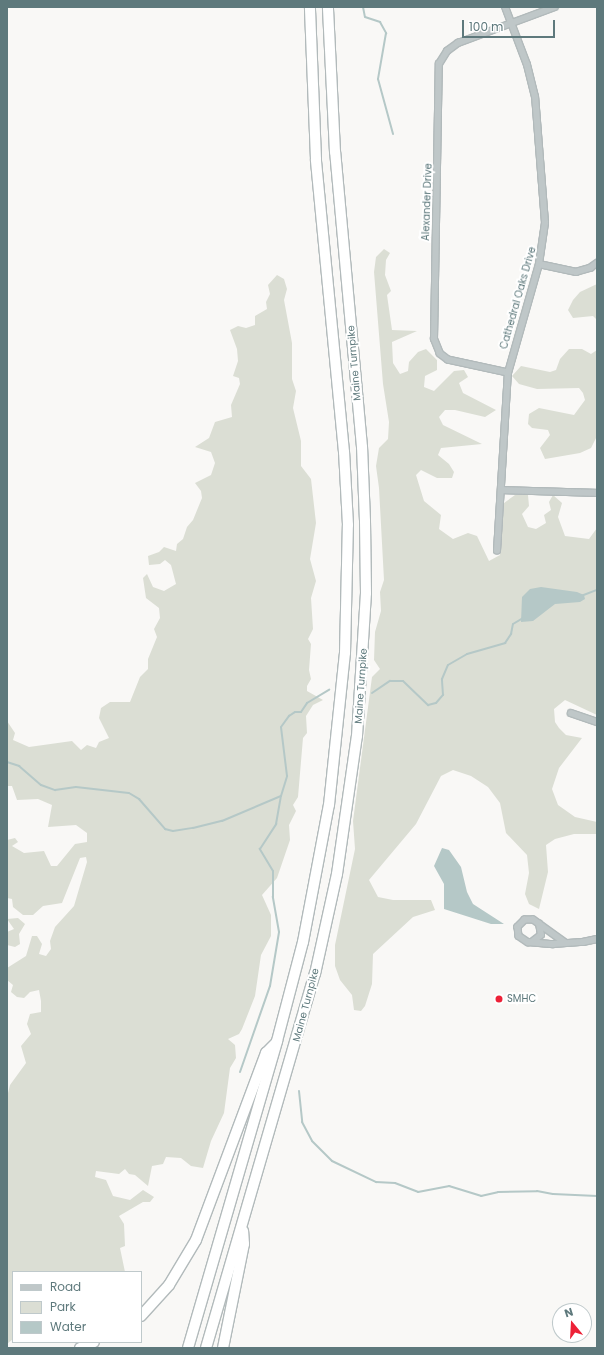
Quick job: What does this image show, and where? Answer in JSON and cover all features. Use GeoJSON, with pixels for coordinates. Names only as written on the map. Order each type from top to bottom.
{"type":"FeatureCollection","features":[{"type":"Feature","properties":{"kind":"highway","name":"Maine Turnpike"},"geometry":{"type":"LineString","coordinates":[[188,1348],[277,1041],[303,942],[328,812],[337,739],[348,598],[348,525],[344,460],[316,159],[310,7]]}},
{"type":"Feature","properties":{"kind":"highway","name":"Maine Turnpike"},"geometry":{"type":"LineString","coordinates":[[206,1348],[306,1007],[337,874],[357,736],[363,665],[366,586],[362,462],[334,152],[328,7]]}},
{"type":"Feature","properties":{"kind":"highway"},"geometry":{"type":"LineString","coordinates":[[142,1315],[169,1285],[196,1240],[266,1053],[277,1041]]}},
{"type":"Feature","properties":{"kind":"highway"},"geometry":{"type":"LineString","coordinates":[[223,1348],[244,1244],[242,1226]]}},
{"type":"Feature","properties":{"kind":"highway"},"geometry":{"type":"LineString","coordinates":[[80,1348],[92,1343]]}},
{"type":"Feature","properties":{"kind":"street","name":"Cathedral Oaks Drive"},"geometry":{"type":"LineString","coordinates":[[497,551],[502,490],[508,373],[539,264],[545,211],[537,113],[531,79],[506,7]]}},
{"type":"Feature","properties":{"kind":"street","name":"Alexander Drive"},"geometry":{"type":"LineString","coordinates":[[508,373],[448,360],[437,349],[433,324],[439,64],[445,53],[456,44],[555,7]]}},
{"type":"Feature","properties":{"kind":"street"},"geometry":{"type":"LineString","coordinates":[[539,264],[576,272],[586,270],[597,263]]}},
{"type":"Feature","properties":{"kind":"street"},"geometry":{"type":"LineString","coordinates":[[502,490],[597,493]]}},
{"type":"Feature","properties":{"kind":"street"},"geometry":{"type":"LineString","coordinates":[[571,713],[597,722]]}},
{"type":"Feature","properties":{"kind":"street"},"geometry":{"type":"LineString","coordinates":[[566,943],[552,935],[537,921],[526,919],[519,925],[518,934],[524,941],[566,943],[597,939]]}},
{"type":"Feature","properties":{"kind":"street"},"geometry":{"type":"LineString","coordinates":[[532,942],[537,940],[541,933],[537,921]]}},
{"type":"Feature","properties":{"kind":"green space"},"geometry":{"type":"Polygon","coordinates":[[[384,249],[390,253],[386,260],[385,275],[391,291],[387,295],[392,330],[417,331],[392,342],[393,363],[400,374],[408,371],[409,362],[418,352],[426,349],[437,360],[437,370],[425,376],[424,387],[434,391],[454,371],[464,370],[468,377],[459,383],[463,393],[496,410],[485,417],[455,410],[445,410],[439,417],[443,425],[482,444],[441,448],[438,455],[449,464],[454,472],[452,478],[437,478],[421,470],[416,475],[424,501],[441,515],[439,529],[453,539],[468,533],[477,536],[489,561],[500,555],[504,503],[515,495],[528,495],[529,506],[522,514],[528,527],[536,529],[546,523],[544,515],[551,510],[549,502],[553,495],[562,503],[558,517],[565,536],[589,539],[597,528],[597,715],[565,700],[554,709],[555,722],[559,728],[566,735],[582,738],[559,768],[552,789],[558,805],[575,817],[597,822],[597,834],[574,834],[555,839],[546,845],[548,872],[539,909],[529,904],[525,894],[529,873],[527,855],[506,833],[500,803],[488,787],[471,776],[453,770],[441,776],[416,824],[369,880],[378,897],[393,900],[431,900],[435,910],[413,917],[373,954],[372,984],[365,1006],[361,1011],[354,1010],[352,995],[340,980],[335,966],[335,945],[355,849],[353,821],[372,677],[380,669],[374,660],[375,632],[381,611],[380,592],[384,580],[379,488],[376,466],[379,448],[388,439],[389,422],[383,384],[374,272],[376,257],[384,249]]]}},
{"type":"Feature","properties":{"kind":"green space"},"geometry":{"type":"Polygon","coordinates":[[[277,275],[284,279],[287,289],[284,300],[292,343],[292,379],[296,391],[293,408],[301,441],[301,466],[311,479],[316,523],[310,559],[316,581],[311,598],[313,629],[308,639],[311,644],[309,670],[311,679],[307,686],[307,691],[323,700],[313,705],[306,716],[307,733],[303,738],[298,797],[293,805],[296,811],[289,825],[290,840],[277,878],[262,895],[271,915],[271,936],[261,955],[255,996],[242,1029],[239,1034],[228,1039],[235,1045],[236,1058],[230,1068],[224,1113],[211,1141],[203,1168],[191,1166],[181,1158],[166,1157],[163,1164],[152,1166],[148,1186],[135,1175],[129,1174],[125,1169],[119,1174],[96,1171],[95,1177],[106,1180],[113,1196],[130,1200],[143,1190],[154,1197],[150,1202],[143,1202],[119,1216],[124,1224],[125,1246],[120,1248],[125,1271],[12,1271],[12,1340],[7,1344],[7,1097],[10,1085],[26,1063],[21,1046],[31,1034],[27,1024],[30,1014],[41,1012],[41,1001],[39,990],[30,992],[24,998],[17,997],[11,992],[13,985],[7,980],[7,968],[26,956],[32,936],[37,936],[42,944],[39,954],[46,956],[51,949],[50,941],[55,927],[74,906],[87,862],[86,857],[80,858],[62,903],[43,906],[33,915],[23,915],[13,907],[12,899],[7,898],[7,840],[15,838],[18,842],[12,846],[24,853],[44,851],[51,866],[57,866],[75,844],[87,842],[87,833],[76,825],[48,827],[52,805],[38,799],[17,800],[12,786],[7,786],[7,721],[15,733],[13,740],[29,747],[72,741],[81,750],[87,745],[96,748],[99,742],[109,738],[99,718],[101,708],[110,702],[130,702],[140,677],[148,669],[148,659],[157,637],[154,629],[160,618],[159,608],[146,598],[143,578],[147,574],[153,587],[164,591],[176,584],[171,565],[165,560],[160,564],[149,565],[148,556],[159,552],[164,547],[176,551],[177,544],[183,539],[187,527],[193,520],[202,498],[201,491],[195,483],[211,475],[215,463],[211,452],[195,447],[209,438],[215,422],[232,417],[231,405],[240,384],[239,378],[233,376],[238,361],[237,349],[230,330],[238,326],[246,328],[255,325],[255,316],[267,309],[266,302],[270,294],[268,285],[277,275]]]}},
{"type":"Feature","properties":{"kind":"green space"},"geometry":{"type":"Polygon","coordinates":[[[597,284],[597,320],[593,316],[573,318],[568,310],[573,300],[580,292],[597,284]]]}},
{"type":"Feature","properties":{"kind":"green space"},"geometry":{"type":"Polygon","coordinates":[[[569,349],[582,349],[591,354],[597,350],[597,436],[591,448],[580,453],[545,459],[540,448],[550,435],[548,430],[532,428],[528,424],[529,414],[539,408],[574,415],[585,400],[583,393],[579,388],[537,389],[519,384],[512,376],[521,366],[550,372],[556,370],[560,359],[569,349]]]}},
{"type":"Feature","properties":{"kind":"green space"},"geometry":{"type":"Polygon","coordinates":[[[18,918],[25,924],[19,934],[20,944],[15,947],[7,945],[7,932],[14,929],[7,919],[18,918]]]}},
{"type":"Feature","properties":{"kind":"water"},"geometry":{"type":"Polygon","coordinates":[[[541,587],[577,592],[584,595],[585,599],[580,602],[555,604],[533,621],[521,622],[522,597],[530,589],[541,587]]]}},
{"type":"Feature","properties":{"kind":"water"},"geometry":{"type":"Polygon","coordinates":[[[442,848],[449,850],[461,867],[467,892],[473,904],[504,924],[491,924],[444,909],[444,884],[434,866],[442,848]]]}},
{"type":"Feature","properties":{"kind":"waterway"},"geometry":{"type":"LineString","coordinates":[[363,7],[365,17],[380,22],[386,33],[378,79],[393,134]]}},
{"type":"Feature","properties":{"kind":"waterway"},"geometry":{"type":"LineString","coordinates":[[581,596],[597,590]]}},
{"type":"Feature","properties":{"kind":"waterway"},"geometry":{"type":"LineString","coordinates":[[372,693],[390,681],[403,681],[428,705],[436,703],[443,695],[442,679],[448,665],[467,654],[505,643],[511,634],[513,624],[523,618]]}},
{"type":"Feature","properties":{"kind":"waterway"},"geometry":{"type":"LineString","coordinates":[[7,762],[19,766],[41,785],[55,790],[76,787],[129,793],[139,799],[165,829],[173,831],[193,828],[222,821],[281,796],[287,776],[281,727],[289,716],[295,712],[301,712],[307,703],[329,690]]}},
{"type":"Feature","properties":{"kind":"waterway"},"geometry":{"type":"LineString","coordinates":[[240,1072],[270,986],[279,932],[273,897],[273,871],[260,849],[276,824],[281,797]]}},
{"type":"Feature","properties":{"kind":"waterway"},"geometry":{"type":"LineString","coordinates":[[299,1091],[302,1122],[312,1141],[332,1161],[376,1182],[395,1183],[418,1192],[449,1186],[481,1196],[498,1192],[537,1191],[553,1194],[597,1196]]}},
{"type":"Feature","properties":{"kind":"place","name":"SMHC"},"geometry":{"type":"Point","coordinates":[499,999]}}]}
